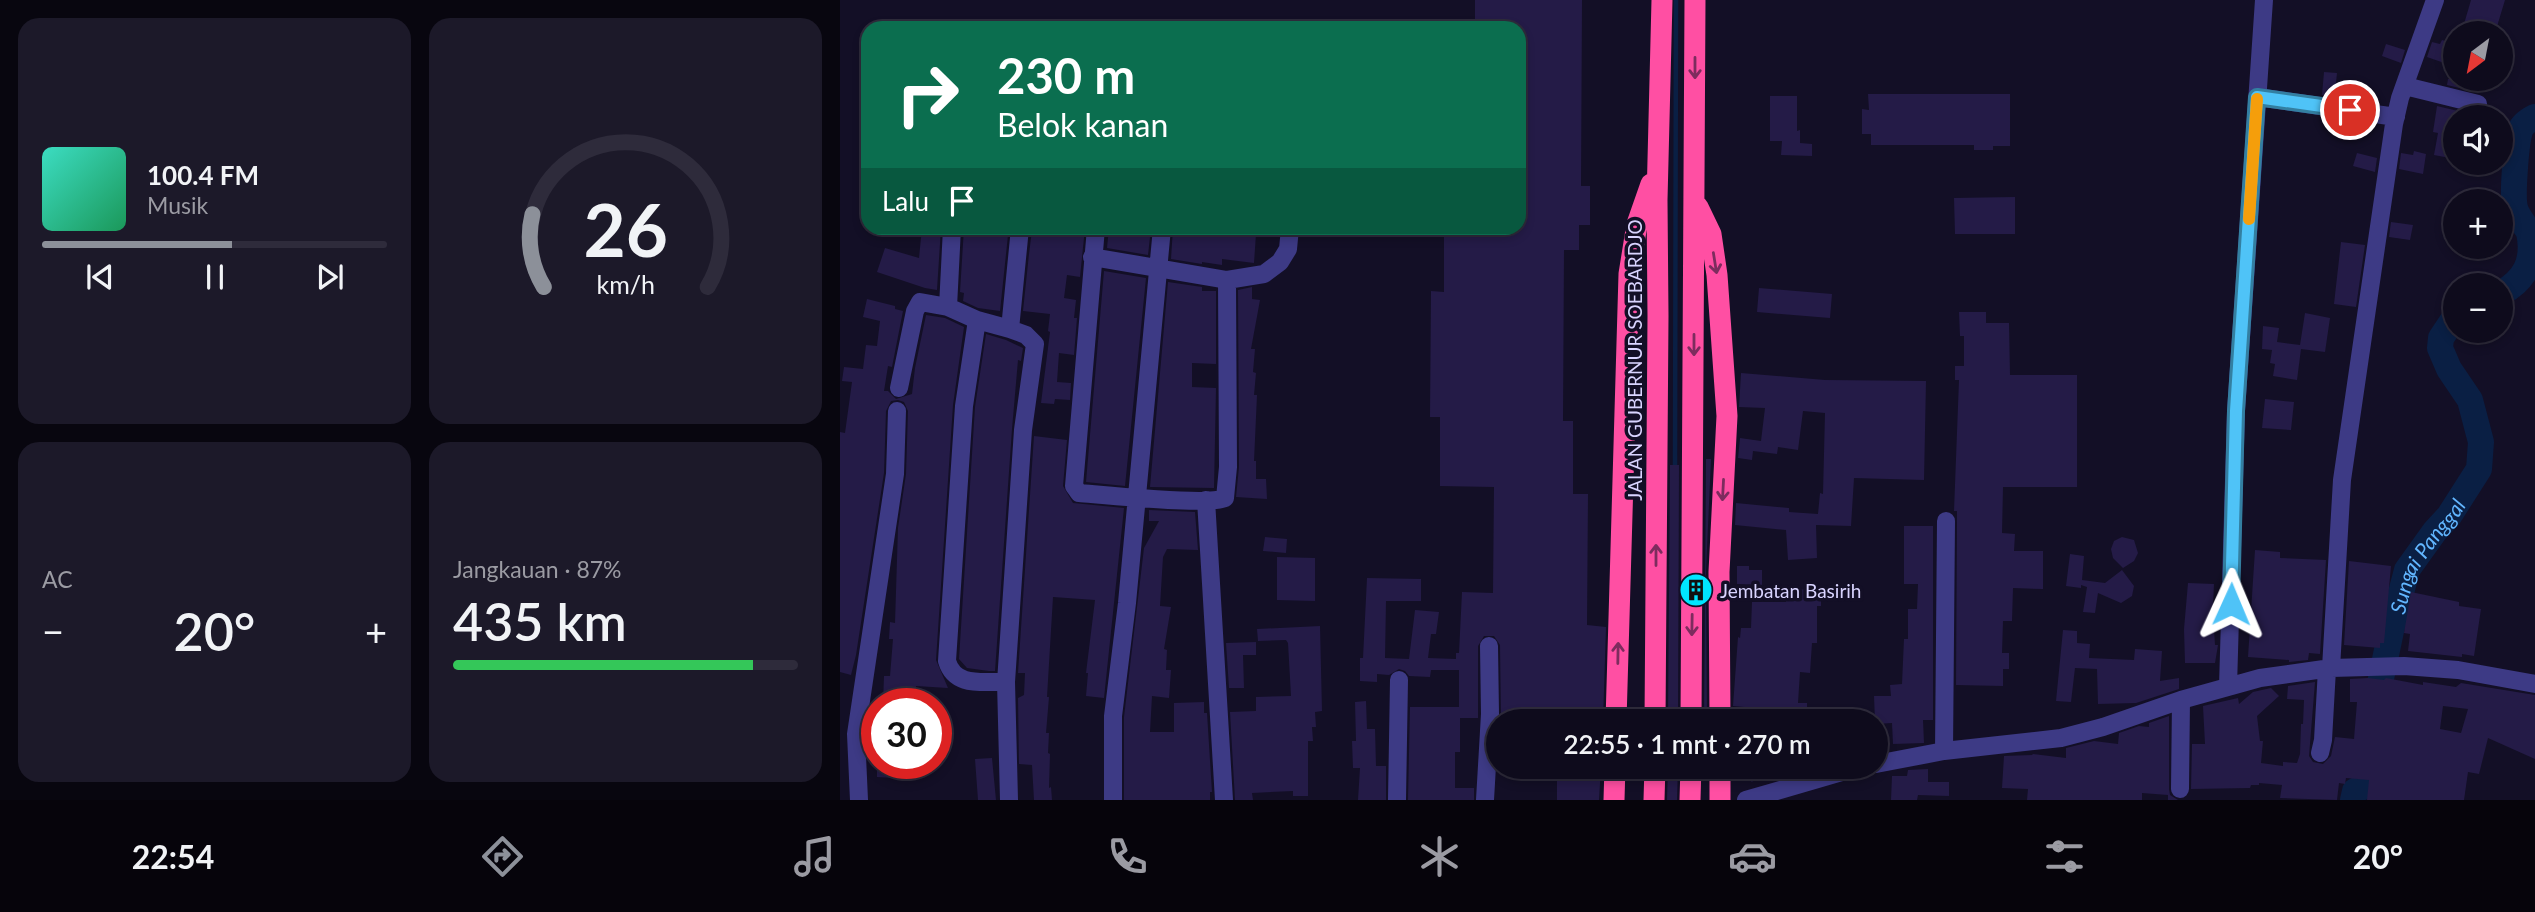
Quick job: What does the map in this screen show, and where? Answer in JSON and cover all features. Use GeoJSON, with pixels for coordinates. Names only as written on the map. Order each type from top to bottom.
{"type":"FeatureCollection","features":[{"type":"Feature","properties":{"kind":"highway","name":"JALAN GUBERNUR SOEBARDJO"},"geometry":{"type":"LineString","coordinates":[[1655,709],[1658,164],[1662,0]]}},
{"type":"Feature","properties":{"kind":"highway"},"geometry":{"type":"LineString","coordinates":[[1691,709],[1695,0]]}},
{"type":"Feature","properties":{"kind":"highway"},"geometry":{"type":"LineString","coordinates":[[1616,709],[1629,274],[1637,224],[1658,164]]}},
{"type":"Feature","properties":{"kind":"highway"},"geometry":{"type":"LineString","coordinates":[[1695,199],[1711,234],[1717,275],[1727,416],[1719,572],[1720,709]]}},
{"type":"Feature","properties":{"kind":"highway"},"geometry":{"type":"LineString","coordinates":[[1626,396],[1657,397]]}},
{"type":"Feature","properties":{"kind":"highway"},"geometry":{"type":"LineString","coordinates":[[1614,800],[1615,779]]}},
{"type":"Feature","properties":{"kind":"highway"},"geometry":{"type":"LineString","coordinates":[[1654,800],[1655,779]]}},
{"type":"Feature","properties":{"kind":"highway"},"geometry":{"type":"LineString","coordinates":[[1690,779],[1690,800]]}},
{"type":"Feature","properties":{"kind":"highway"},"geometry":{"type":"LineString","coordinates":[[1720,779],[1720,800]]}},
{"type":"Feature","properties":{"kind":"street"},"geometry":{"type":"LineString","coordinates":[[2228,687],[2236,411],[2264,0]]}},
{"type":"Feature","properties":{"kind":"street"},"geometry":{"type":"LineString","coordinates":[[2319,753],[2323,740],[2329,669],[2342,480],[2396,117],[2435,0]]}},
{"type":"Feature","properties":{"kind":"street"},"geometry":{"type":"LineString","coordinates":[[2405,86],[2478,104]]}},
{"type":"Feature","properties":{"kind":"street"},"geometry":{"type":"LineString","coordinates":[[2257,97],[2396,117]]}},
{"type":"Feature","properties":{"kind":"street"},"geometry":{"type":"LineString","coordinates":[[948,307],[952,235]]}},
{"type":"Feature","properties":{"kind":"street"},"geometry":{"type":"LineString","coordinates":[[1010,329],[1019,235]]}},
{"type":"Feature","properties":{"kind":"street"},"geometry":{"type":"LineString","coordinates":[[1095,235],[1074,486],[1079,493],[1138,498],[1225,498],[1228,467],[1227,280]]}},
{"type":"Feature","properties":{"kind":"street"},"geometry":{"type":"LineString","coordinates":[[1113,800],[1113,716],[1138,498],[1161,235]]}},
{"type":"Feature","properties":{"kind":"street"},"geometry":{"type":"LineString","coordinates":[[1092,257],[1227,280],[1264,274],[1280,262],[1288,249],[1289,235]]}},
{"type":"Feature","properties":{"kind":"street"},"geometry":{"type":"LineString","coordinates":[[899,388],[917,305],[924,302],[948,307],[977,320],[1026,335],[1035,344],[1023,430],[1006,682],[1009,800]]}},
{"type":"Feature","properties":{"kind":"street"},"geometry":{"type":"LineString","coordinates":[[977,320],[964,406],[947,661],[950,671],[959,679],[1006,682]]}},
{"type":"Feature","properties":{"kind":"street"},"geometry":{"type":"LineString","coordinates":[[859,800],[848,730],[895,474],[897,411]]}},
{"type":"Feature","properties":{"kind":"street"},"geometry":{"type":"LineString","coordinates":[[1206,500],[1224,800]]}},
{"type":"Feature","properties":{"kind":"street"},"geometry":{"type":"LineString","coordinates":[[1944,751],[1946,521]]}},
{"type":"Feature","properties":{"kind":"street"},"geometry":{"type":"LineString","coordinates":[[1485,800],[1490,714],[1489,646]]}},
{"type":"Feature","properties":{"kind":"street"},"geometry":{"type":"LineString","coordinates":[[1888,762],[1944,751],[2061,738],[2260,678],[2329,669],[2404,666],[2458,670],[2535,684]]}},
{"type":"Feature","properties":{"kind":"street"},"geometry":{"type":"LineString","coordinates":[[1397,800],[1399,680]]}},
{"type":"Feature","properties":{"kind":"street"},"geometry":{"type":"LineString","coordinates":[[2180,789],[2181,700]]}},
{"type":"Feature","properties":{"kind":"street"},"geometry":{"type":"LineString","coordinates":[[1746,800],[1818,779]]}},
{"type":"Feature","properties":{"kind":"building"},"geometry":{"type":"Polygon","coordinates":[[[1475,0],[1582,0],[1581,186],[1590,186],[1590,225],[1579,225],[1579,250],[1564,250],[1563,421],[1573,421],[1573,494],[1588,494],[1587,625],[1606,627],[1603,709],[1501,709],[1500,645],[1494,636],[1484,636],[1478,646],[1478,718],[1460,718],[1460,752],[1455,752],[1455,788],[1474,788],[1474,800],[1408,800],[1410,707],[1459,707],[1459,670],[1431,670],[1430,677],[1409,676],[1399,669],[1389,675],[1377,674],[1377,682],[1360,681],[1367,578],[1421,579],[1421,601],[1386,601],[1385,658],[1409,659],[1415,610],[1439,612],[1436,634],[1431,634],[1428,658],[1456,659],[1456,653],[1459,653],[1462,592],[1493,593],[1494,487],[1440,486],[1440,417],[1430,417],[1431,291],[1444,292],[1444,235],[1526,235],[1526,21],[1475,21],[1475,0]]]}},
{"type":"Feature","properties":{"kind":"building"},"geometry":{"type":"Polygon","coordinates":[[[2471,0],[2505,0],[2499,21],[2465,21],[2471,0]]]}},
{"type":"Feature","properties":{"kind":"building"},"geometry":{"type":"Polygon","coordinates":[[[2443,40],[2443,63],[2427,57],[2432,42],[2440,44],[2443,40]]]}},
{"type":"Feature","properties":{"kind":"building"},"geometry":{"type":"Polygon","coordinates":[[[2386,44],[2405,50],[2401,63],[2382,56],[2386,44]]]}},
{"type":"Feature","properties":{"kind":"building"},"geometry":{"type":"Polygon","coordinates":[[[2324,72],[2337,73],[2336,83],[2354,86],[2353,99],[2322,95],[2324,72]]]}},
{"type":"Feature","properties":{"kind":"building"},"geometry":{"type":"Polygon","coordinates":[[[1868,94],[2010,94],[2010,146],[1974,150],[1974,145],[1871,145],[1871,134],[1862,134],[1862,109],[1869,110],[1868,94]]]}},
{"type":"Feature","properties":{"kind":"building"},"geometry":{"type":"Polygon","coordinates":[[[1770,96],[1797,96],[1797,131],[1800,130],[1800,143],[1812,144],[1812,156],[1781,155],[1782,141],[1770,141],[1770,96]]]}},
{"type":"Feature","properties":{"kind":"building"},"geometry":{"type":"Polygon","coordinates":[[[2437,106],[2443,107],[2443,157],[2434,155],[2438,133],[2433,132],[2437,106]]]}},
{"type":"Feature","properties":{"kind":"building"},"geometry":{"type":"Polygon","coordinates":[[[2414,151],[2426,154],[2423,174],[2399,169],[2401,153],[2413,155],[2414,151]]]}},
{"type":"Feature","properties":{"kind":"building"},"geometry":{"type":"Polygon","coordinates":[[[2357,153],[2377,158],[2375,172],[2353,166],[2357,153]]]}},
{"type":"Feature","properties":{"kind":"building"},"geometry":{"type":"Polygon","coordinates":[[[2015,197],[2015,234],[1955,234],[1954,198],[2015,197]]]}},
{"type":"Feature","properties":{"kind":"building"},"geometry":{"type":"Polygon","coordinates":[[[2391,222],[2413,225],[2410,240],[2389,237],[2391,222]]]}},
{"type":"Feature","properties":{"kind":"building"},"geometry":{"type":"Polygon","coordinates":[[[921,235],[941,235],[937,290],[877,272],[885,248],[919,258],[921,235]]]}},
{"type":"Feature","properties":{"kind":"building"},"geometry":{"type":"Polygon","coordinates":[[[964,235],[1008,235],[1000,311],[978,308],[963,301],[964,293],[960,292],[964,235]]]}},
{"type":"Feature","properties":{"kind":"building"},"geometry":{"type":"Polygon","coordinates":[[[1031,235],[1084,235],[1080,277],[1067,275],[1064,298],[1076,300],[1074,355],[1059,353],[1057,382],[1071,383],[1070,400],[1055,399],[1054,404],[1041,403],[1050,314],[1023,311],[1031,235]]]}},
{"type":"Feature","properties":{"kind":"building"},"geometry":{"type":"Polygon","coordinates":[[[1108,235],[1150,235],[1148,255],[1107,248],[1108,235]]]}},
{"type":"Feature","properties":{"kind":"building"},"geometry":{"type":"Polygon","coordinates":[[[1173,235],[1256,235],[1254,263],[1222,259],[1222,265],[1171,259],[1173,235]]]}},
{"type":"Feature","properties":{"kind":"building"},"geometry":{"type":"Polygon","coordinates":[[[2341,242],[2365,245],[2356,307],[2334,304],[2341,242]]]}},
{"type":"Feature","properties":{"kind":"building"},"geometry":{"type":"Polygon","coordinates":[[[1104,271],[1146,278],[1125,486],[1086,482],[1104,271]]]}},
{"type":"Feature","properties":{"kind":"building"},"geometry":{"type":"Polygon","coordinates":[[[1168,282],[1202,287],[1202,291],[1216,291],[1216,364],[1192,363],[1192,387],[1216,388],[1214,488],[1150,487],[1168,282]]]}},
{"type":"Feature","properties":{"kind":"building"},"geometry":{"type":"Polygon","coordinates":[[[1252,287],[1252,299],[1260,300],[1251,349],[1255,349],[1254,395],[1257,395],[1254,461],[1256,479],[1266,479],[1267,499],[1236,497],[1239,467],[1238,290],[1252,287]]]}},
{"type":"Feature","properties":{"kind":"building"},"geometry":{"type":"Polygon","coordinates":[[[1759,288],[1832,294],[1830,318],[1757,312],[1759,288]]]}},
{"type":"Feature","properties":{"kind":"building"},"geometry":{"type":"Polygon","coordinates":[[[867,299],[895,306],[895,309],[903,311],[892,367],[888,366],[884,391],[888,391],[896,399],[912,394],[926,315],[945,318],[964,327],[953,405],[936,660],[948,688],[884,688],[884,676],[890,676],[893,639],[889,639],[890,622],[895,623],[898,528],[906,474],[908,411],[904,402],[898,400],[891,401],[886,411],[884,473],[856,655],[851,675],[840,672],[840,432],[845,433],[852,382],[842,381],[844,367],[863,369],[866,345],[877,346],[880,321],[863,317],[867,299]]]}},
{"type":"Feature","properties":{"kind":"building"},"geometry":{"type":"Polygon","coordinates":[[[1959,312],[1986,312],[1986,323],[2009,323],[2010,375],[2077,375],[2077,487],[2003,487],[2002,533],[2015,534],[2014,551],[2043,551],[2043,589],[2013,588],[2012,621],[2003,621],[2002,653],[2009,653],[2009,669],[2003,669],[2003,686],[1956,685],[1957,511],[1954,511],[1959,380],[1955,380],[1955,366],[1964,366],[1964,336],[1960,336],[1959,312]]]}},
{"type":"Feature","properties":{"kind":"building"},"geometry":{"type":"Polygon","coordinates":[[[2305,313],[2330,318],[2325,352],[2301,349],[2297,380],[2273,376],[2275,364],[2270,363],[2272,350],[2262,349],[2263,326],[2279,328],[2277,342],[2300,345],[2305,313]]]}},
{"type":"Feature","properties":{"kind":"building"},"geometry":{"type":"Polygon","coordinates":[[[986,334],[1023,348],[1021,361],[1018,360],[1012,429],[995,671],[967,668],[959,659],[975,407],[986,334]]]}},
{"type":"Feature","properties":{"kind":"building"},"geometry":{"type":"Polygon","coordinates":[[[1741,373],[1825,380],[1926,381],[1924,480],[1854,478],[1851,526],[1816,525],[1817,558],[1788,560],[1786,530],[1735,525],[1736,503],[1818,514],[1820,493],[1823,494],[1825,413],[1803,411],[1798,450],[1778,447],[1777,454],[1753,451],[1752,460],[1738,458],[1740,438],[1761,441],[1765,408],[1739,407],[1741,373]]]}},
{"type":"Feature","properties":{"kind":"building"},"geometry":{"type":"Polygon","coordinates":[[[2265,399],[2294,402],[2291,430],[2262,428],[2265,399]]]}},
{"type":"Feature","properties":{"kind":"building"},"geometry":{"type":"Polygon","coordinates":[[[1034,436],[1067,440],[1063,486],[1073,503],[1124,508],[1104,698],[1086,696],[1086,673],[1095,600],[1053,597],[1046,733],[1049,733],[1049,788],[1051,787],[1052,800],[1034,800],[1032,765],[1019,764],[1018,698],[1024,695],[1025,673],[1018,673],[1034,436]]]}},
{"type":"Feature","properties":{"kind":"building"},"geometry":{"type":"Polygon","coordinates":[[[1706,459],[1711,459],[1706,571],[1707,709],[1704,709],[1706,459]]]}},
{"type":"Feature","properties":{"kind":"building"},"geometry":{"type":"Polygon","coordinates":[[[1670,465],[1679,465],[1678,709],[1668,709],[1670,465]]]}},
{"type":"Feature","properties":{"kind":"building"},"geometry":{"type":"Polygon","coordinates":[[[1149,510],[1195,512],[1198,550],[1167,549],[1163,557],[1160,606],[1171,607],[1164,649],[1167,650],[1166,670],[1171,670],[1169,698],[1152,696],[1150,732],[1174,732],[1174,703],[1204,702],[1212,792],[1210,800],[1124,800],[1124,717],[1144,548],[1159,521],[1149,521],[1149,510]]]}},
{"type":"Feature","properties":{"kind":"building"},"geometry":{"type":"Polygon","coordinates":[[[1904,526],[1933,526],[1933,720],[1923,720],[1924,743],[1893,744],[1888,709],[1875,709],[1874,696],[1891,696],[1890,685],[1902,684],[1904,639],[1908,639],[1908,609],[1917,609],[1918,584],[1904,584],[1904,526]]]}},
{"type":"Feature","properties":{"kind":"building"},"geometry":{"type":"Polygon","coordinates":[[[1265,537],[1287,539],[1286,553],[1263,551],[1265,537]]]}},
{"type":"Feature","properties":{"kind":"building"},"geometry":{"type":"Polygon","coordinates":[[[2122,537],[2134,540],[2138,553],[2134,561],[2123,568],[2113,558],[2111,549],[2114,541],[2122,537]]]}},
{"type":"Feature","properties":{"kind":"building"},"geometry":{"type":"Polygon","coordinates":[[[2255,550],[2280,552],[2280,558],[2326,560],[2320,654],[2309,653],[2308,660],[2289,662],[2248,657],[2255,550]]]}},
{"type":"Feature","properties":{"kind":"building"},"geometry":{"type":"Polygon","coordinates":[[[2070,554],[2084,556],[2082,580],[2105,583],[2122,570],[2134,586],[2132,596],[2121,603],[2098,593],[2095,613],[2083,612],[2087,587],[2066,586],[2070,554]]]}},
{"type":"Feature","properties":{"kind":"building"},"geometry":{"type":"Polygon","coordinates":[[[1277,557],[1315,558],[1315,601],[1277,600],[1277,557]]]}},
{"type":"Feature","properties":{"kind":"building"},"geometry":{"type":"Polygon","coordinates":[[[2349,561],[2391,566],[2384,643],[2380,643],[2380,648],[2344,645],[2349,561]]]}},
{"type":"Feature","properties":{"kind":"building"},"geometry":{"type":"Polygon","coordinates":[[[1737,566],[1762,570],[1762,585],[1737,584],[1737,566]]]}},
{"type":"Feature","properties":{"kind":"building"},"geometry":{"type":"Polygon","coordinates":[[[2188,583],[2214,584],[2212,629],[2215,645],[2218,645],[2215,663],[2185,663],[2184,629],[2188,583]]]}},
{"type":"Feature","properties":{"kind":"building"},"geometry":{"type":"Polygon","coordinates":[[[1786,589],[1821,590],[1821,606],[1817,606],[1817,643],[1812,643],[1810,673],[1800,672],[1798,703],[1807,703],[1807,709],[1733,706],[1738,637],[1740,638],[1741,628],[1751,628],[1752,602],[1786,602],[1786,589]]]}},
{"type":"Feature","properties":{"kind":"building"},"geometry":{"type":"Polygon","coordinates":[[[2411,592],[2459,602],[2459,606],[2481,609],[2474,656],[2408,651],[2410,634],[2404,633],[2411,592]]]}},
{"type":"Feature","properties":{"kind":"building"},"geometry":{"type":"Polygon","coordinates":[[[1320,626],[1322,711],[1315,712],[1313,741],[1308,741],[1308,796],[1293,796],[1293,791],[1252,793],[1253,800],[1235,800],[1230,712],[1256,711],[1256,697],[1291,696],[1288,643],[1286,640],[1258,641],[1257,629],[1320,626]]]}},
{"type":"Feature","properties":{"kind":"building"},"geometry":{"type":"Polygon","coordinates":[[[2063,630],[2077,631],[2077,643],[2090,644],[2089,658],[2134,660],[2135,649],[2162,651],[2160,681],[2179,678],[2179,689],[2136,703],[2098,704],[2097,669],[2075,668],[2071,702],[2056,701],[2063,630]]]}},
{"type":"Feature","properties":{"kind":"building"},"geometry":{"type":"Polygon","coordinates":[[[1256,642],[1256,655],[1243,655],[1244,688],[1229,688],[1226,643],[1256,642]]]}},
{"type":"Feature","properties":{"kind":"building"},"geometry":{"type":"Polygon","coordinates":[[[2386,678],[2423,685],[2423,682],[2456,687],[2461,683],[2535,695],[2535,759],[2488,738],[2479,774],[2468,772],[2464,800],[2367,800],[2369,780],[2346,778],[2345,784],[2339,783],[2337,800],[2280,798],[2282,785],[2259,783],[2251,785],[2250,788],[2191,789],[2192,744],[2205,744],[2203,706],[2238,698],[2239,704],[2253,692],[2271,688],[2279,696],[2257,716],[2260,741],[2263,741],[2261,763],[2283,766],[2283,762],[2297,763],[2304,700],[2287,699],[2288,686],[2315,682],[2309,756],[2313,762],[2323,764],[2331,756],[2335,737],[2354,739],[2357,702],[2350,702],[2350,679],[2386,678]],[[2443,706],[2440,729],[2461,733],[2468,709],[2443,706]]]}},
{"type":"Feature","properties":{"kind":"building"},"geometry":{"type":"Polygon","coordinates":[[[1366,701],[1367,729],[1375,729],[1376,766],[1386,766],[1386,800],[1358,800],[1360,768],[1353,768],[1352,741],[1356,741],[1355,702],[1366,701]]]}},
{"type":"Feature","properties":{"kind":"building"},"geometry":{"type":"Polygon","coordinates":[[[2169,716],[2169,789],[2170,795],[2178,800],[2168,800],[2168,795],[2142,793],[2142,800],[2027,800],[2028,789],[2002,788],[2004,756],[2033,754],[2066,758],[2066,748],[2094,741],[2118,744],[2119,733],[2139,726],[2149,727],[2149,723],[2169,716]]]}},
{"type":"Feature","properties":{"kind":"building"},"geometry":{"type":"Polygon","coordinates":[[[992,758],[996,800],[978,800],[975,759],[992,758]]]}},
{"type":"Feature","properties":{"kind":"building"},"geometry":{"type":"Polygon","coordinates":[[[1928,769],[1928,782],[1949,782],[1949,796],[1918,795],[1917,800],[1891,800],[1892,776],[1907,776],[1908,770],[1928,769]]]}},
{"type":"Feature","properties":{"kind":"building"},"geometry":{"type":"Polygon","coordinates":[[[1557,779],[1600,779],[1599,800],[1557,800],[1557,779]]]}},
{"type":"Feature","properties":{"kind":"building"},"geometry":{"type":"Polygon","coordinates":[[[1668,779],[1678,779],[1677,800],[1667,800],[1668,779]]]}},
{"type":"Feature","properties":{"kind":"waterway"},"geometry":{"type":"LineString","coordinates":[[1675,468],[1676,0]]}},
{"type":"Feature","properties":{"kind":"waterway","name":"Sungai Panggal"},"geometry":{"type":"LineString","coordinates":[[2513,285],[2522,276],[2531,252],[2529,232],[2519,217],[2514,202],[2517,146],[2524,124],[2535,117]]}},
{"type":"Feature","properties":{"kind":"waterway","name":"Sungai Panggal"},"geometry":{"type":"LineString","coordinates":[[2353,800],[2355,791],[2373,781],[2375,707],[2407,570],[2449,516],[2479,469],[2481,442],[2470,400],[2449,369],[2440,348],[2443,335]]}},
{"type":"Feature","properties":{"kind":"slow traffic"},"geometry":{"type":"LineString","coordinates":[[2249,219],[2257,99]]}},
{"type":"Feature","properties":{"kind":"place","name":"Jembatan Basirih"},"geometry":{"type":"Point","coordinates":[1696,590]}},
{"type":"Feature","properties":{"kind":"route"},"geometry":{"type":"LineString","coordinates":[[2231,604],[2236,411],[2257,97],[2350,110]]}}]}
